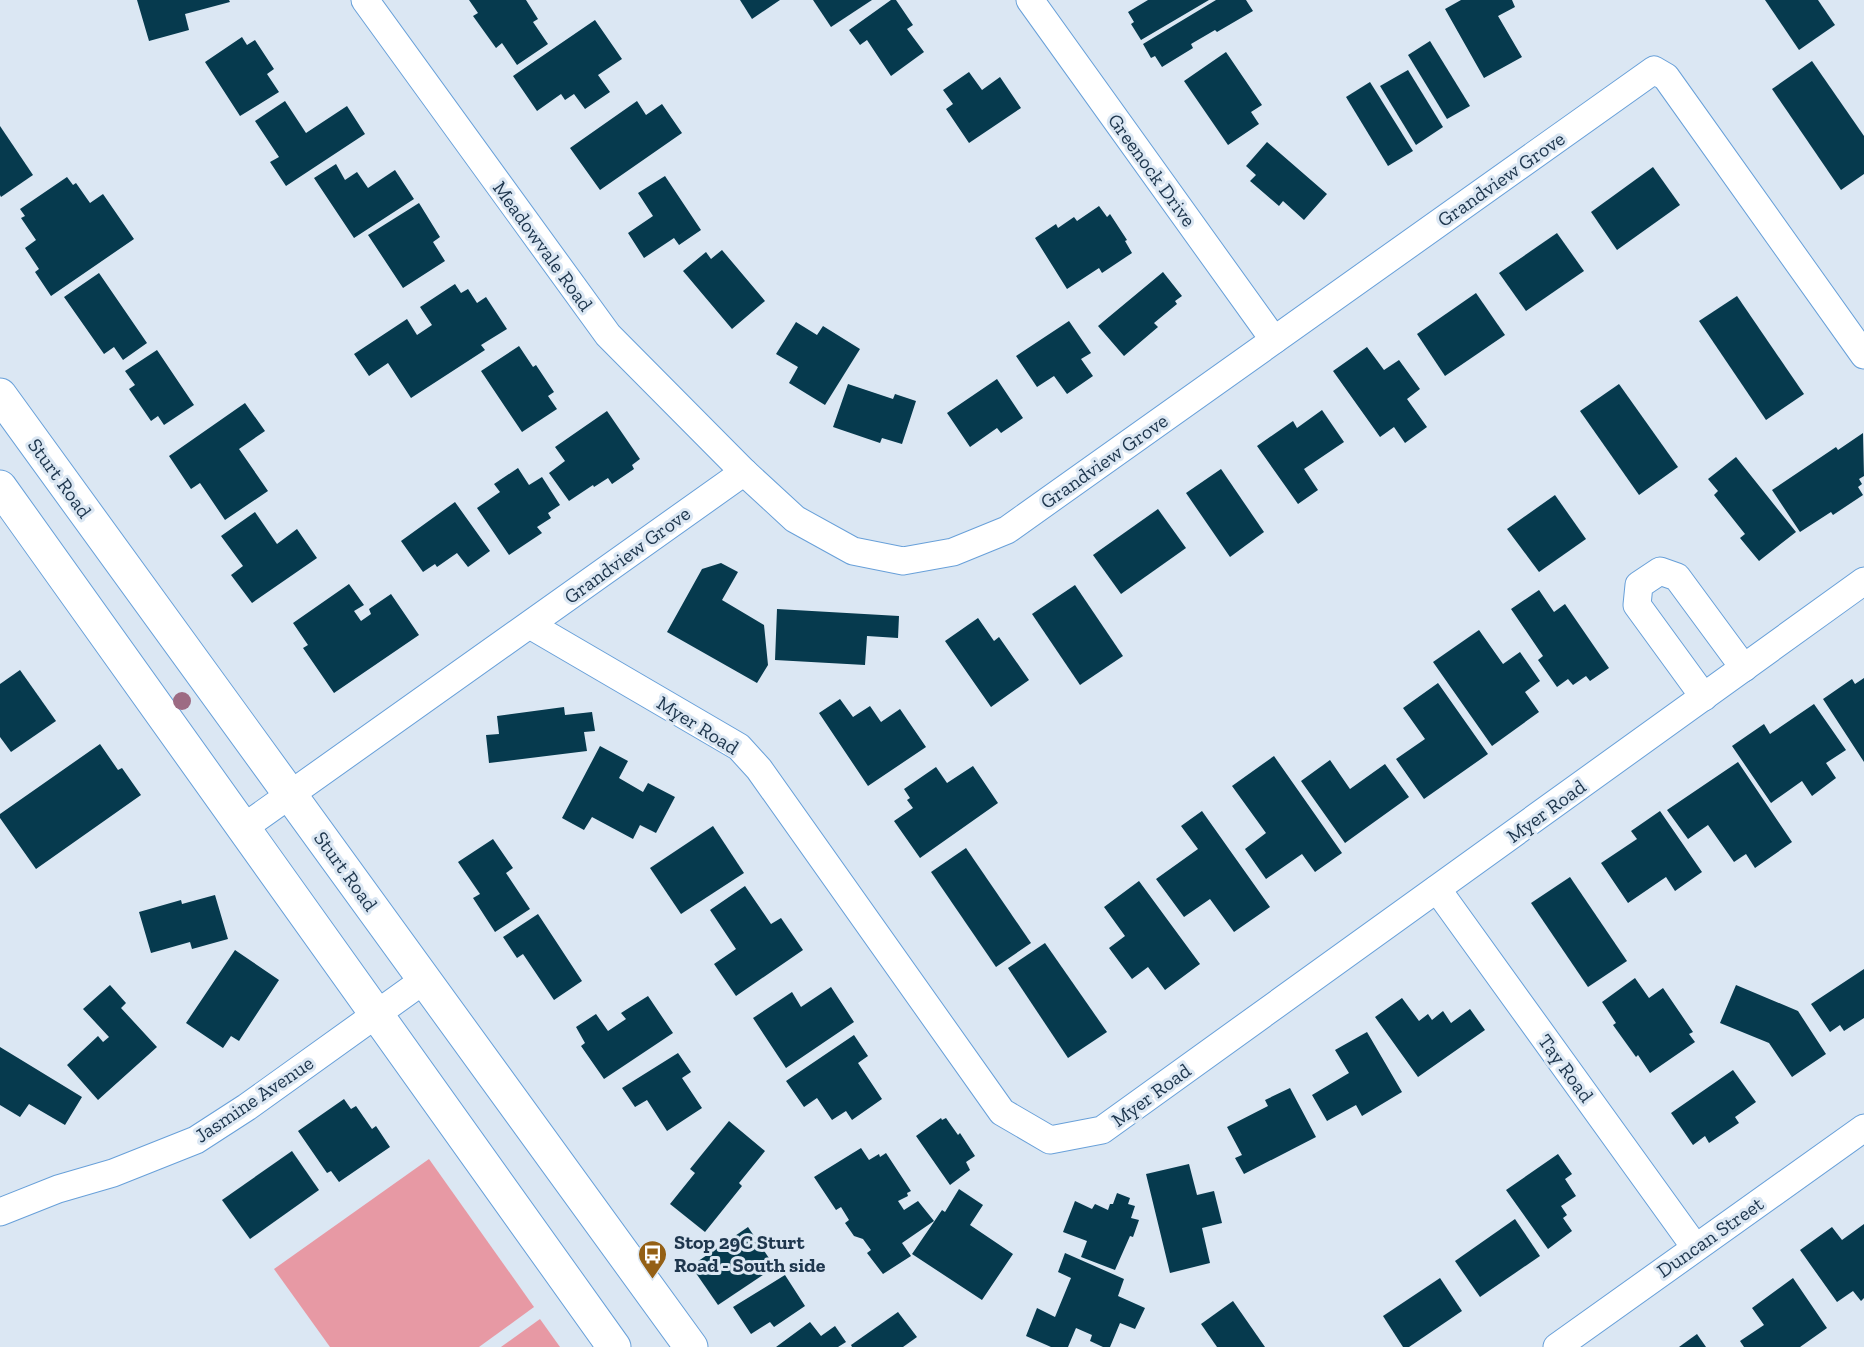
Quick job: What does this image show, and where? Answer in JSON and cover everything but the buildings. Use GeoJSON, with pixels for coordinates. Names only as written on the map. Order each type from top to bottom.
{"type":"FeatureCollection","features":[{"type":"Feature","properties":{"kind":"main road","name":"Sturt Road"},"geometry":{"type":"LineString","coordinates":[[0,395],[692,1347]]}},
{"type":"Feature","properties":{"kind":"main road"},"geometry":{"type":"LineString","coordinates":[[0,487],[615,1347]]}},
{"type":"Feature","properties":{"kind":"street","name":"Meadowvale Road"},"geometry":{"type":"LineString","coordinates":[[365,0],[608,335],[744,472]]}},
{"type":"Feature","properties":{"kind":"street","name":"Greenock Drive"},"geometry":{"type":"LineString","coordinates":[[1030,0],[1274,340]]}},
{"type":"Feature","properties":{"kind":"street","name":"Grandview Grove"},"geometry":{"type":"LineString","coordinates":[[243,828],[744,472],[795,519],[853,551],[903,561],[953,552],[1007,530],[1654,70],[1666,77],[1864,355]]}},
{"type":"Feature","properties":{"kind":"street"},"geometry":{"type":"LineString","coordinates":[[1704,697],[1637,605],[1639,585],[1660,571],[1677,577],[1744,668]]}},
{"type":"Feature","properties":{"kind":"street","name":"Myer Road"},"geometry":{"type":"LineString","coordinates":[[530,625],[739,747],[759,769],[1002,1112],[1050,1140],[1102,1130],[1864,581]]}},
{"type":"Feature","properties":{"kind":"street","name":"Tay Road"},"geometry":{"type":"LineString","coordinates":[[1437,889],[1695,1247]]}},
{"type":"Feature","properties":{"kind":"street","name":"Jasmine Avenue"},"geometry":{"type":"LineString","coordinates":[[0,1212],[58,1190],[113,1173],[196,1140],[247,1107],[424,980]]}},
{"type":"Feature","properties":{"kind":"street","name":"Duncan Street"},"geometry":{"type":"LineString","coordinates":[[1557,1347],[1864,1128]]}},
{"type":"Feature","properties":{"kind":"shaded area"},"geometry":{"type":"Polygon","coordinates":[[[429,1159],[534,1307],[479,1347],[330,1347],[274,1269],[429,1159]]]}},
{"type":"Feature","properties":{"kind":"shaded area"},"geometry":{"type":"Polygon","coordinates":[[[540,1319],[560,1347],[501,1347],[540,1319]]]}},
{"type":"Feature","properties":{"kind":"place","name":"Stop 29C Sturt Road - South side"},"geometry":{"type":"Point","coordinates":[653,1280]}}]}
